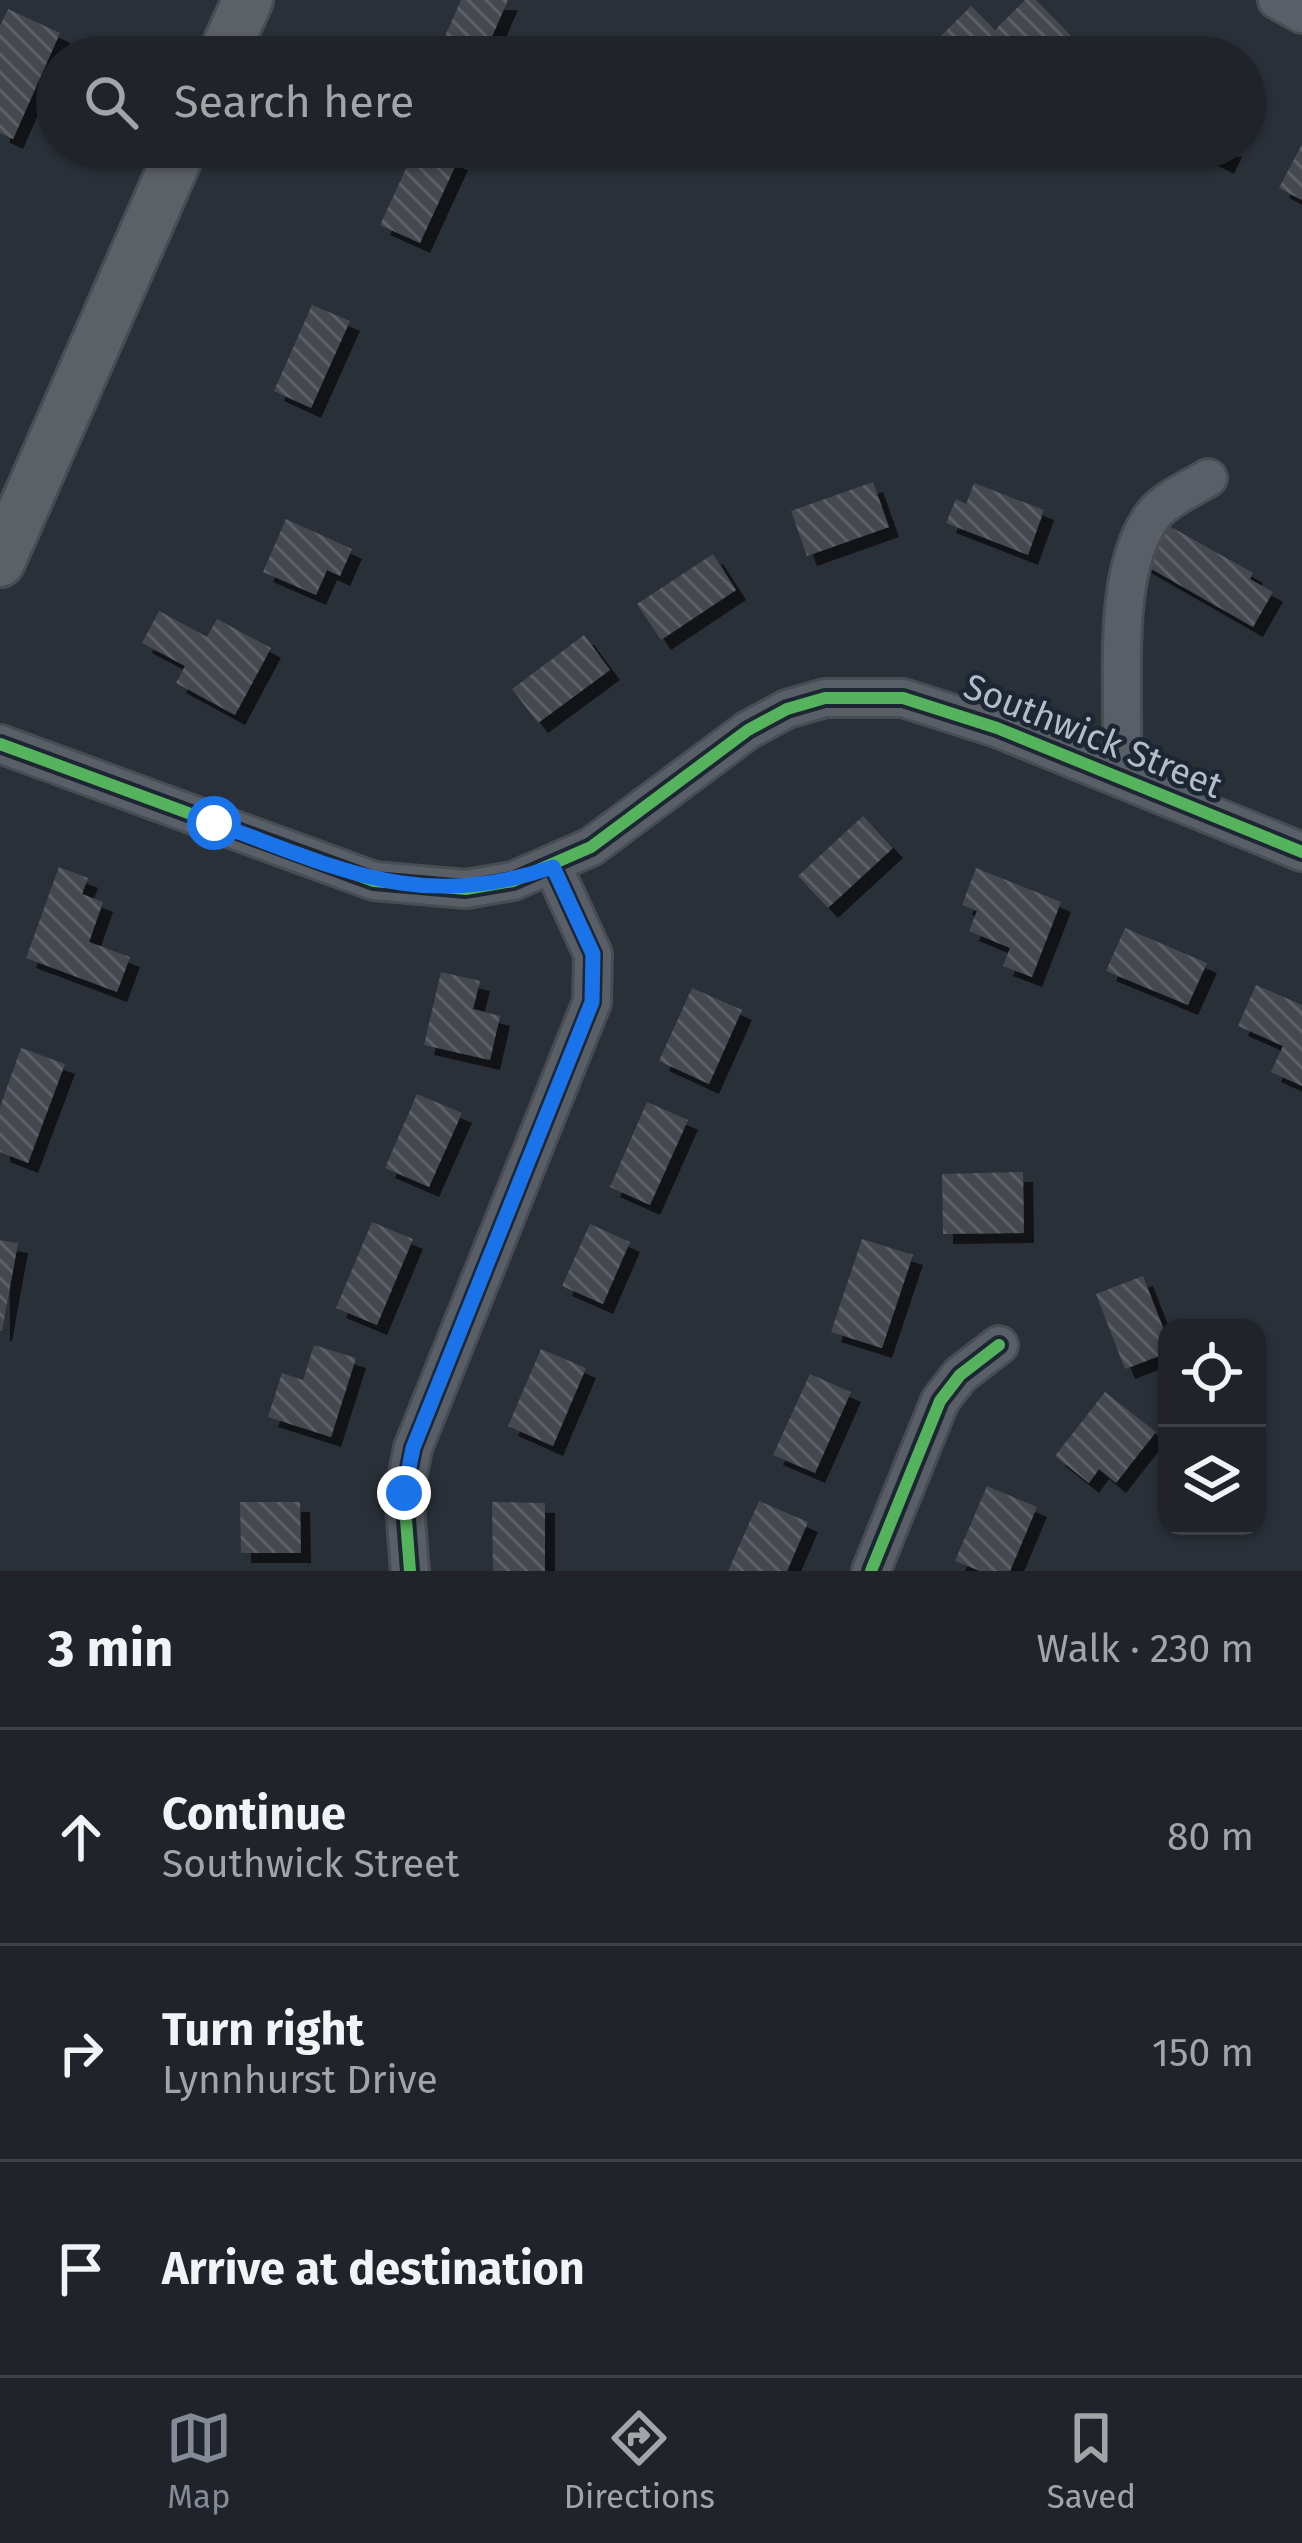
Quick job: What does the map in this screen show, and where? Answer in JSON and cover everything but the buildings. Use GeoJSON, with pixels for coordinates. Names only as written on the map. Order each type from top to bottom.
{"type":"FeatureCollection","features":[{"type":"Feature","properties":{"kind":"main road"},"geometry":{"type":"LineString","coordinates":[[232,36],[248,0]]}},
{"type":"Feature","properties":{"kind":"main road"},"geometry":{"type":"LineString","coordinates":[[0,562],[173,168]]}},
{"type":"Feature","properties":{"kind":"street"},"geometry":{"type":"LineString","coordinates":[[1277,0],[1302,14]]}},
{"type":"Feature","properties":{"kind":"street"},"geometry":{"type":"LineString","coordinates":[[1121,778],[1126,713],[1120,676],[1134,550],[1156,511],[1208,478]]}},
{"type":"Feature","properties":{"kind":"street","name":"Southwick Street"},"geometry":{"type":"LineString","coordinates":[[0,744],[374,880],[466,889],[553,867],[591,847],[748,730],[825,698],[903,698],[946,708],[1302,853]]}},
{"type":"Feature","properties":{"kind":"street"},"geometry":{"type":"LineString","coordinates":[[410,1571],[404,1493],[413,1448],[592,1002],[593,954],[553,867]]}},
{"type":"Feature","properties":{"kind":"street"},"geometry":{"type":"LineString","coordinates":[[871,1571],[940,1401],[960,1375],[999,1345]]}},
{"type":"Feature","properties":{"kind":"cycle path"},"geometry":{"type":"LineString","coordinates":[[0,744],[374,881],[466,889],[513,881],[591,847],[748,730],[787,709],[825,698],[903,698],[997,728],[1302,852]]}},
{"type":"Feature","properties":{"kind":"cycle path"},"geometry":{"type":"LineString","coordinates":[[410,1571],[404,1494],[413,1448],[592,1002],[593,954],[553,867]]}},
{"type":"Feature","properties":{"kind":"cycle path"},"geometry":{"type":"LineString","coordinates":[[871,1571],[940,1401],[960,1375],[999,1345]]}},
{"type":"Feature","properties":{"kind":"route"},"geometry":{"type":"LineString","coordinates":[[214,823],[374,880],[420,889],[466,889],[513,881],[553,867],[593,954],[592,1002],[413,1448],[404,1493]]}}]}
